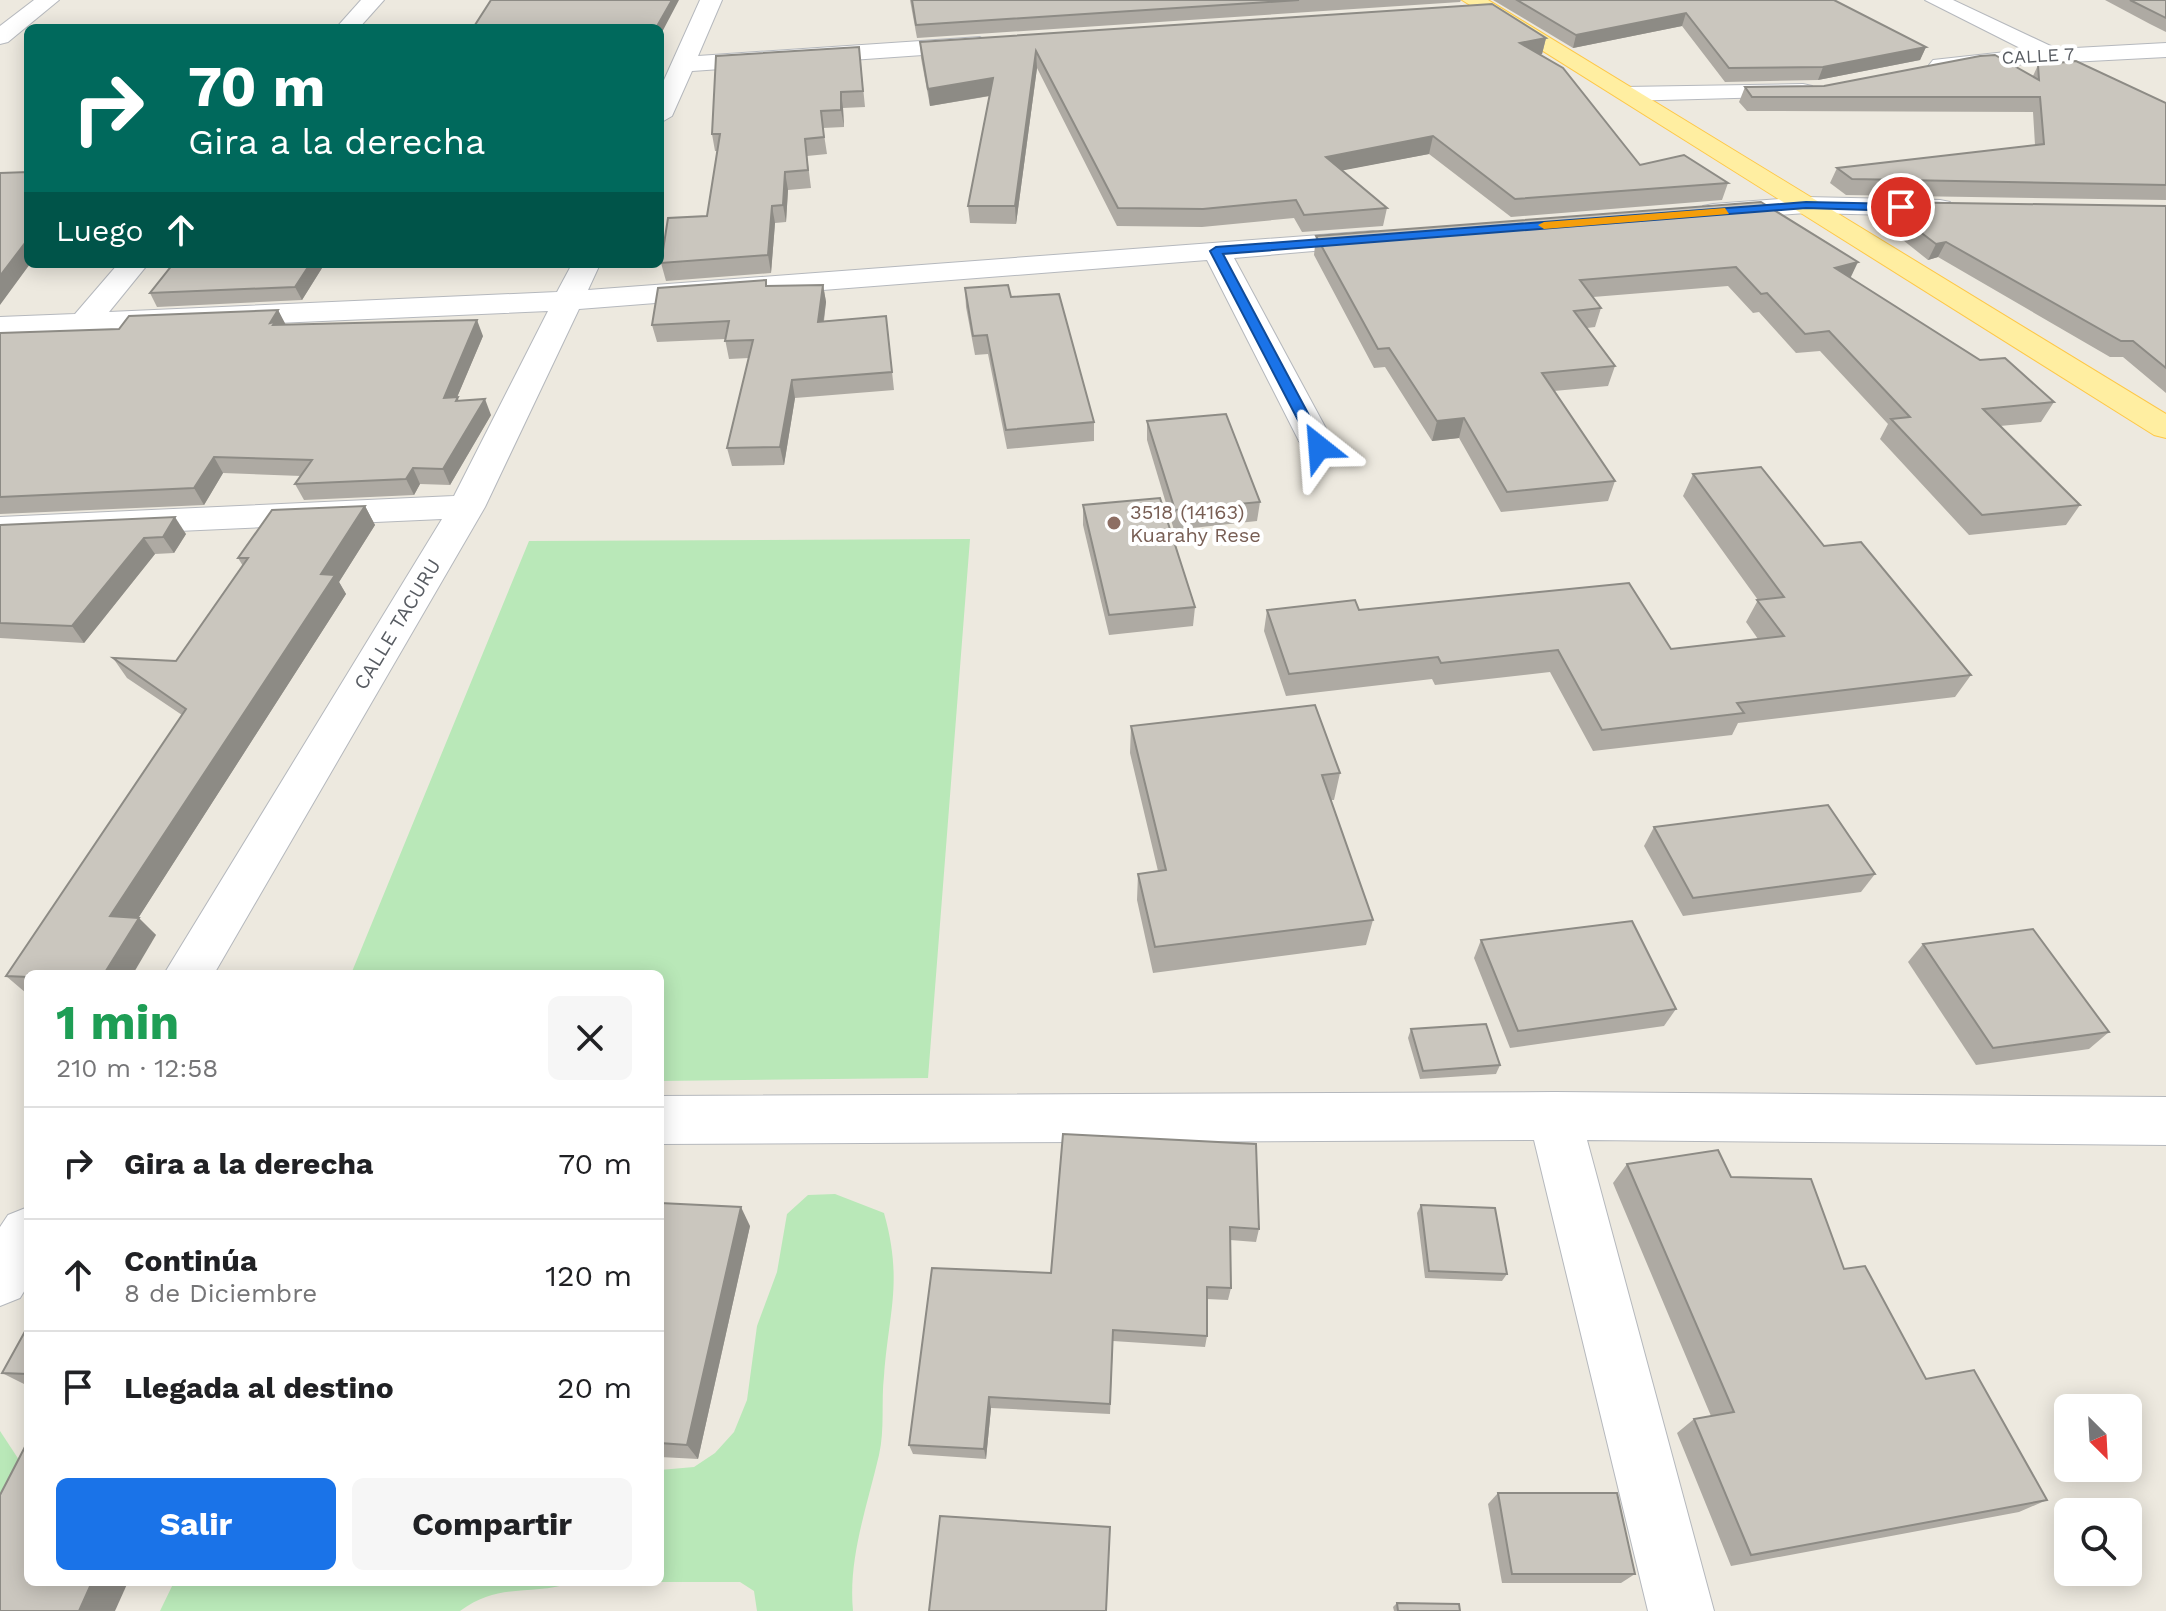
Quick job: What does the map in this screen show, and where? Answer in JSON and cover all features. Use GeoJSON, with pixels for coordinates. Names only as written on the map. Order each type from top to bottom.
{"type":"FeatureCollection","features":[{"type":"Feature","properties":{"kind":"main road"},"geometry":{"type":"LineString","coordinates":[[1473,7],[1625,94],[2166,428]]}},
{"type":"Feature","properties":{"kind":"street"},"geometry":{"type":"LineString","coordinates":[[0,37],[48,0]]}},
{"type":"Feature","properties":{"kind":"street"},"geometry":{"type":"LineString","coordinates":[[351,24],[373,0]]}},
{"type":"Feature","properties":{"kind":"street"},"geometry":{"type":"LineString","coordinates":[[664,108],[686,64],[711,0]]}},
{"type":"Feature","properties":{"kind":"street"},"geometry":{"type":"LineString","coordinates":[[1936,0],[2095,76]]}},
{"type":"Feature","properties":{"kind":"street"},"geometry":{"type":"LineString","coordinates":[[686,64],[1001,43]]}},
{"type":"Feature","properties":{"kind":"street","name":"CALLE 7"},"geometry":{"type":"LineString","coordinates":[[1925,68],[1973,60],[2166,50]]}},
{"type":"Feature","properties":{"kind":"street"},"geometry":{"type":"LineString","coordinates":[[1625,94],[1786,92],[1831,87]]}},
{"type":"Feature","properties":{"kind":"street"},"geometry":{"type":"LineString","coordinates":[[1678,215],[1806,205],[1965,209]]}},
{"type":"Feature","properties":{"kind":"street"},"geometry":{"type":"LineString","coordinates":[[0,326],[567,301],[1407,236]]}},
{"type":"Feature","properties":{"kind":"street"},"geometry":{"type":"LineString","coordinates":[[1216,251],[1319,447]]}},
{"type":"Feature","properties":{"kind":"street"},"geometry":{"type":"LineString","coordinates":[[83,323],[131,268]]}},
{"type":"Feature","properties":{"kind":"street","name":"CALLE TACURU"},"geometry":{"type":"LineString","coordinates":[[190,970],[467,507],[584,268]]}},
{"type":"Feature","properties":{"kind":"street"},"geometry":{"type":"LineString","coordinates":[[0,528],[467,507]]}},
{"type":"Feature","properties":{"kind":"street"},"geometry":{"type":"LineString","coordinates":[[1554,1116],[1681,1611]]}},
{"type":"Feature","properties":{"kind":"street"},"geometry":{"type":"LineString","coordinates":[[664,1120],[1554,1116],[2166,1121]]}},
{"type":"Feature","properties":{"kind":"street"},"geometry":{"type":"LineString","coordinates":[[0,1278],[24,1240]]}},
{"type":"Feature","properties":{"kind":"green space"},"geometry":{"type":"Polygon","coordinates":[[[970,539],[928,1078],[664,1081],[664,970],[353,970],[529,541],[970,539]]]}},
{"type":"Feature","properties":{"kind":"green space"},"geometry":{"type":"Polygon","coordinates":[[[835,1194],[884,1213],[894,1277],[883,1386],[881,1445],[856,1552],[853,1611],[757,1611],[754,1591],[740,1582],[664,1582],[664,1470],[694,1467],[715,1453],[734,1432],[747,1400],[757,1326],[777,1272],[787,1214],[808,1195],[835,1194]]]}},
{"type":"Feature","properties":{"kind":"green space"},"geometry":{"type":"Polygon","coordinates":[[[0,1431],[23,1466],[0,1537],[0,1431]]]}},
{"type":"Feature","properties":{"kind":"green space"},"geometry":{"type":"Polygon","coordinates":[[[172,1586],[558,1586],[489,1596],[460,1611],[160,1611],[172,1586]]]}},
{"type":"Feature","properties":{"kind":"building"},"geometry":{"type":"Polygon","coordinates":[[[491,0],[672,0],[658,24],[476,24],[491,0]]]}},
{"type":"Feature","properties":{"kind":"building"},"geometry":{"type":"Polygon","coordinates":[[[912,0],[1299,0],[916,25],[912,0]]]}},
{"type":"Feature","properties":{"kind":"building"},"geometry":{"type":"Polygon","coordinates":[[[1517,0],[1834,0],[1926,47],[1823,67],[1729,68],[1686,13],[1576,35],[1517,0]]]}},
{"type":"Feature","properties":{"kind":"building"},"geometry":{"type":"Polygon","coordinates":[[[2130,0],[2166,0],[2166,18],[2130,0]]]}},
{"type":"Feature","properties":{"kind":"building"},"geometry":{"type":"Polygon","coordinates":[[[1492,4],[1546,38],[1520,43],[1563,68],[1640,165],[1684,155],[1728,183],[1515,199],[1433,136],[1326,157],[1387,208],[1304,215],[1296,200],[1203,209],[1118,208],[1036,51],[1015,206],[968,206],[993,78],[928,89],[920,42],[1492,4]]]}},
{"type":"Feature","properties":{"kind":"building"},"geometry":{"type":"Polygon","coordinates":[[[859,47],[863,91],[841,92],[841,110],[821,111],[824,137],[805,139],[808,170],[785,172],[783,205],[772,206],[768,255],[664,263],[668,218],[707,216],[720,134],[712,134],[716,56],[859,47]]]}},
{"type":"Feature","properties":{"kind":"building"},"geometry":{"type":"Polygon","coordinates":[[[1995,55],[2039,80],[2038,65],[2076,61],[2166,103],[2166,185],[1852,179],[1837,168],[2044,144],[2040,97],[1752,97],[1745,87],[1824,86],[1995,55]]]}},
{"type":"Feature","properties":{"kind":"building"},"geometry":{"type":"Polygon","coordinates":[[[24,172],[24,244],[0,276],[0,173],[24,172]]]}},
{"type":"Feature","properties":{"kind":"building"},"geometry":{"type":"Polygon","coordinates":[[[1761,202],[1858,262],[1835,268],[1980,360],[2005,358],[2054,402],[1983,409],[2080,505],[1982,515],[1891,419],[1910,417],[1829,331],[1805,334],[1767,293],[1761,294],[1736,267],[1580,280],[1601,308],[1574,311],[1615,366],[1542,373],[1615,481],[1507,492],[1464,418],[1437,421],[1389,348],[1378,349],[1316,236],[1761,202]]]}},
{"type":"Feature","properties":{"kind":"building"},"geometry":{"type":"Polygon","coordinates":[[[1881,202],[2166,206],[2166,368],[2133,341],[2121,341],[1946,242],[1936,244],[1881,202]]]}},
{"type":"Feature","properties":{"kind":"building"},"geometry":{"type":"Polygon","coordinates":[[[170,268],[307,268],[295,287],[150,293],[170,268]]]}},
{"type":"Feature","properties":{"kind":"building"},"geometry":{"type":"Polygon","coordinates":[[[766,280],[766,286],[823,285],[818,322],[886,316],[892,372],[792,380],[780,447],[727,448],[753,340],[725,341],[729,321],[652,325],[658,288],[766,280]]]}},
{"type":"Feature","properties":{"kind":"building"},"geometry":{"type":"Polygon","coordinates":[[[1008,285],[1011,297],[1059,294],[1094,422],[1006,430],[987,335],[973,336],[965,288],[1008,285]]]}},
{"type":"Feature","properties":{"kind":"building"},"geometry":{"type":"Polygon","coordinates":[[[278,310],[270,323],[275,322],[273,325],[477,320],[444,398],[458,397],[456,401],[485,399],[443,469],[413,468],[406,479],[295,484],[312,460],[214,457],[194,488],[0,497],[0,333],[119,329],[129,316],[278,310]]]}},
{"type":"Feature","properties":{"kind":"building"},"geometry":{"type":"Polygon","coordinates":[[[1226,414],[1260,502],[1175,510],[1147,421],[1226,414]]]}},
{"type":"Feature","properties":{"kind":"building"},"geometry":{"type":"Polygon","coordinates":[[[1761,467],[1824,546],[1861,542],[1971,675],[1737,703],[1744,713],[1602,730],[1558,650],[1441,663],[1438,657],[1289,674],[1267,610],[1355,600],[1359,610],[1629,583],[1671,649],[1784,636],[1757,600],[1784,597],[1693,474],[1761,467]]]}},
{"type":"Feature","properties":{"kind":"building"},"geometry":{"type":"Polygon","coordinates":[[[1160,498],[1195,607],[1109,615],[1083,505],[1160,498]]]}},
{"type":"Feature","properties":{"kind":"building"},"geometry":{"type":"Polygon","coordinates":[[[365,506],[321,574],[335,575],[110,916],[139,918],[106,970],[24,970],[24,977],[6,976],[186,709],[113,658],[176,661],[248,558],[238,558],[272,510],[365,506]]]}},
{"type":"Feature","properties":{"kind":"building"},"geometry":{"type":"Polygon","coordinates":[[[175,517],[163,537],[144,538],[72,626],[0,623],[0,525],[175,517]]]}},
{"type":"Feature","properties":{"kind":"building"},"geometry":{"type":"Polygon","coordinates":[[[1315,705],[1340,773],[1322,775],[1373,920],[1155,947],[1138,874],[1166,870],[1131,726],[1315,705]]]}},
{"type":"Feature","properties":{"kind":"building"},"geometry":{"type":"Polygon","coordinates":[[[1828,805],[1875,874],[1693,898],[1654,827],[1828,805]]]}},
{"type":"Feature","properties":{"kind":"building"},"geometry":{"type":"Polygon","coordinates":[[[1632,921],[1676,1009],[1518,1031],[1481,940],[1632,921]]]}},
{"type":"Feature","properties":{"kind":"building"},"geometry":{"type":"Polygon","coordinates":[[[2033,929],[2109,1032],[1993,1048],[1923,944],[2033,929]]]}},
{"type":"Feature","properties":{"kind":"building"},"geometry":{"type":"Polygon","coordinates":[[[1486,1024],[1500,1065],[1423,1071],[1411,1029],[1486,1024]]]}},
{"type":"Feature","properties":{"kind":"building"},"geometry":{"type":"Polygon","coordinates":[[[1063,1134],[1256,1144],[1259,1229],[1230,1227],[1231,1288],[1207,1287],[1207,1336],[1113,1330],[1110,1404],[989,1397],[984,1449],[909,1445],[932,1268],[1051,1273],[1063,1134]]]}},
{"type":"Feature","properties":{"kind":"building"},"geometry":{"type":"Polygon","coordinates":[[[1718,1150],[1731,1177],[1811,1179],[1844,1269],[1865,1266],[1926,1379],[1974,1370],[2047,1500],[1751,1555],[1694,1419],[1734,1412],[1627,1164],[1718,1150]]]}},
{"type":"Feature","properties":{"kind":"building"},"geometry":{"type":"Polygon","coordinates":[[[664,1203],[741,1207],[687,1445],[664,1443],[664,1203]]]}},
{"type":"Feature","properties":{"kind":"building"},"geometry":{"type":"Polygon","coordinates":[[[1421,1205],[1495,1208],[1507,1274],[1429,1271],[1421,1205]]]}},
{"type":"Feature","properties":{"kind":"building"},"geometry":{"type":"Polygon","coordinates":[[[24,1333],[24,1374],[2,1373],[24,1333]]]}},
{"type":"Feature","properties":{"kind":"building"},"geometry":{"type":"Polygon","coordinates":[[[24,1449],[24,1586],[90,1586],[79,1611],[0,1611],[0,1495],[24,1449]]]}},
{"type":"Feature","properties":{"kind":"building"},"geometry":{"type":"Polygon","coordinates":[[[1498,1493],[1617,1493],[1635,1574],[1512,1574],[1498,1493]]]}},
{"type":"Feature","properties":{"kind":"building"},"geometry":{"type":"Polygon","coordinates":[[[940,1516],[1110,1527],[1106,1611],[929,1611],[940,1516]]]}},
{"type":"Feature","properties":{"kind":"building"},"geometry":{"type":"Polygon","coordinates":[[[1397,1603],[1459,1604],[1460,1611],[1398,1611],[1397,1603]]]}},
{"type":"Feature","properties":{"kind":"slow traffic"},"geometry":{"type":"LineString","coordinates":[[1544,225],[1725,211]]}},
{"type":"Feature","properties":{"kind":"place","name":"3518 (14163) Kuarahy Rese"},"geometry":{"type":"Point","coordinates":[1114,523]}},
{"type":"Feature","properties":{"kind":"route"},"geometry":{"type":"LineString","coordinates":[[1319,447],[1216,251],[1806,205],[1901,207]]}}]}
